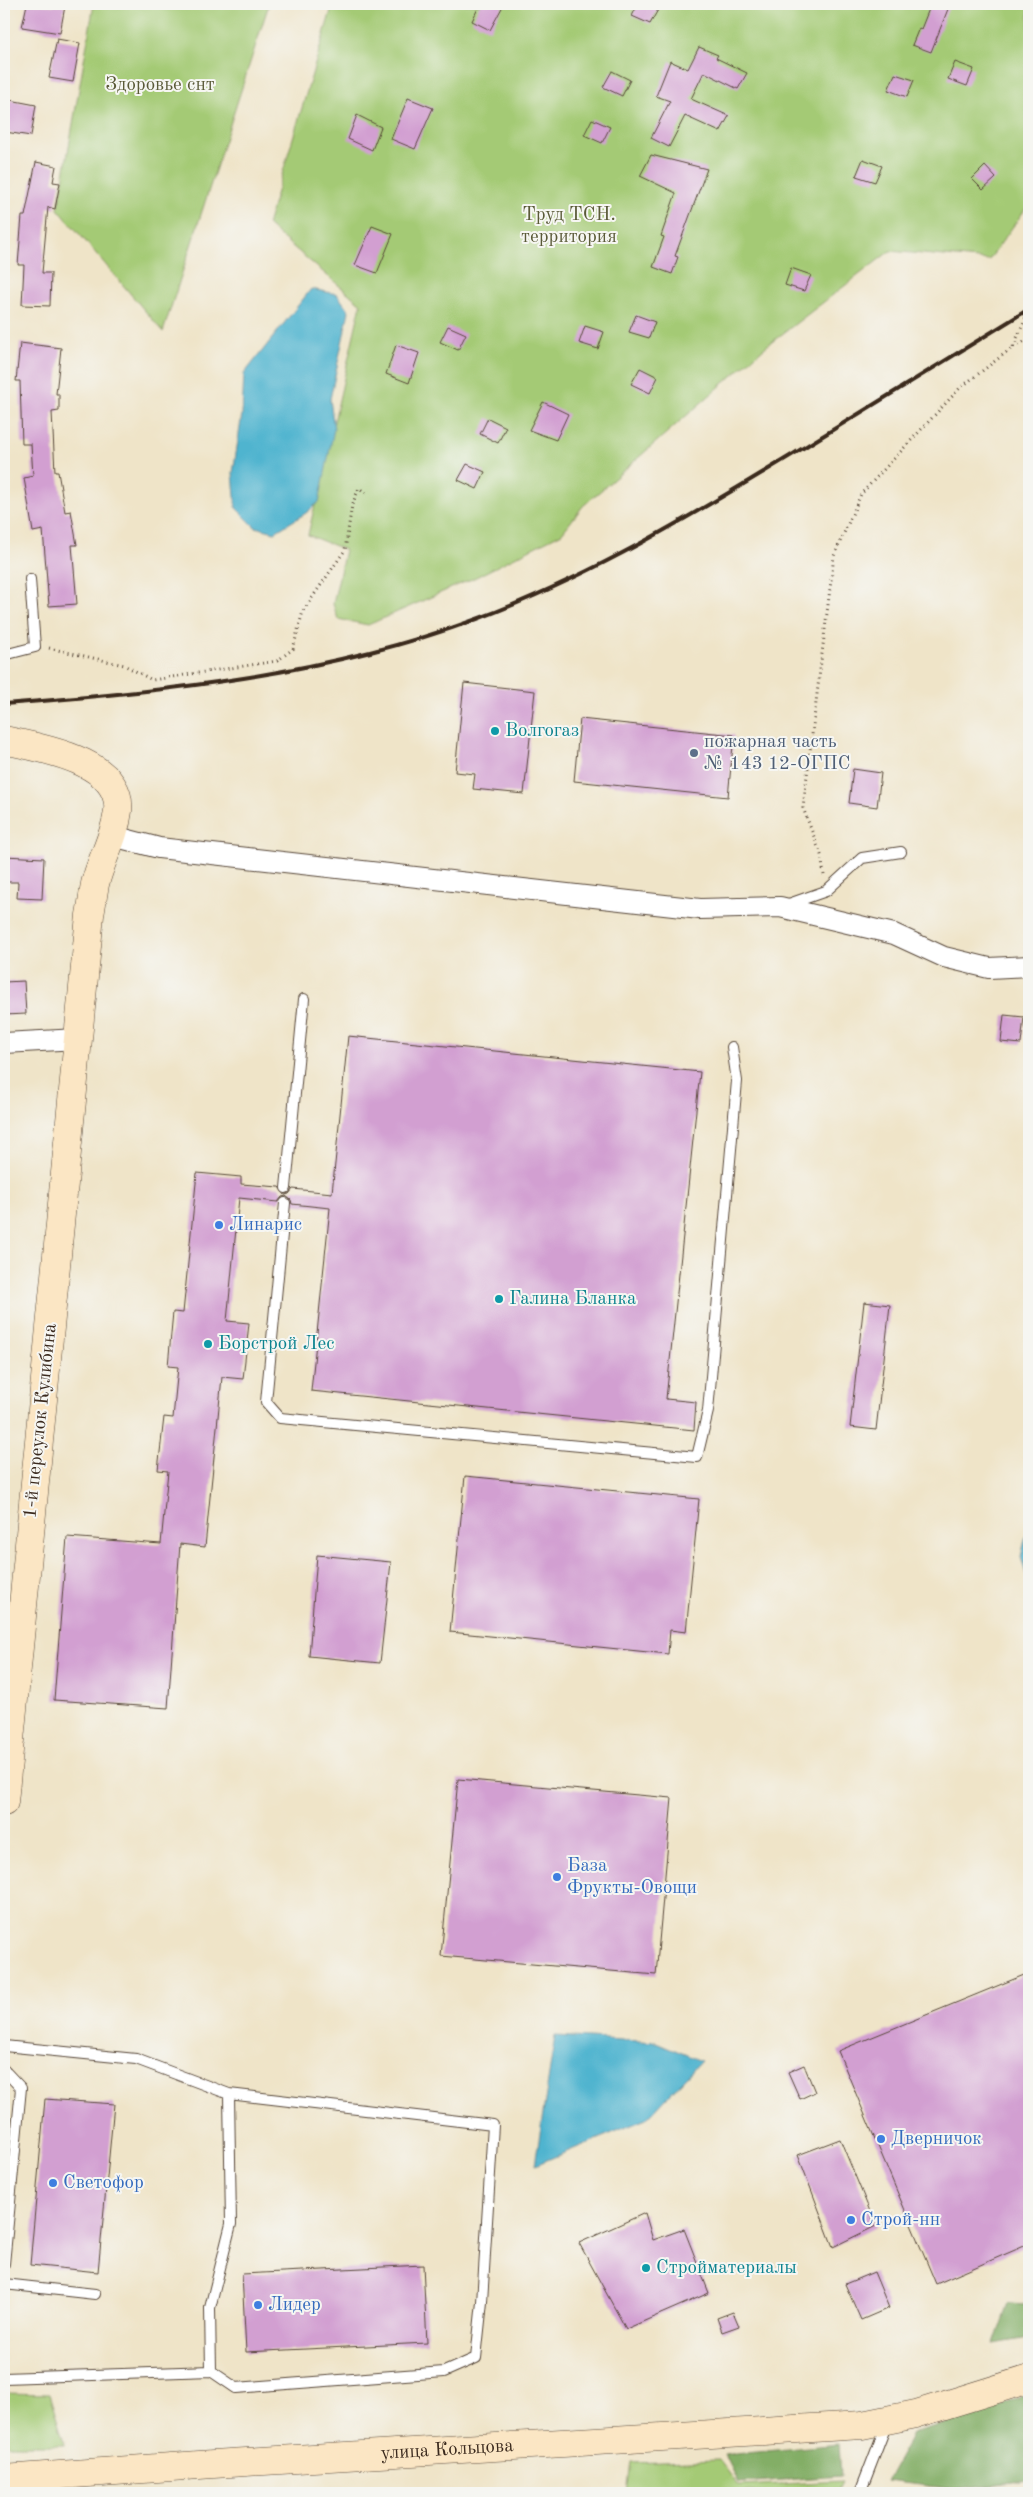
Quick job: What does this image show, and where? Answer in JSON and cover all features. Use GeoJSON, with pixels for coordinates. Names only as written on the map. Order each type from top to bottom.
{"type":"FeatureCollection","features":[{"type":"Feature","properties":{"kind":"street","name":"1-й переулок Кулибина"},"geometry":{"type":"LineString","coordinates":[[4,740],[60,753],[97,770],[110,782],[116,796],[118,809],[113,836],[95,884],[91,907],[4,1795]]}},
{"type":"Feature","properties":{"kind":"street"},"geometry":{"type":"LineString","coordinates":[[113,836],[159,848],[690,908],[780,907],[894,934],[944,957],[989,968],[1029,966]]}},
{"type":"Feature","properties":{"kind":"street"},"geometry":{"type":"LineString","coordinates":[[4,1044],[78,1039]]}},
{"type":"Feature","properties":{"kind":"street","name":"улица Кольцова"},"geometry":{"type":"LineString","coordinates":[[4,2479],[232,2463],[862,2425],[916,2414],[1029,2378]]}},
{"type":"Feature","properties":{"kind":"lane"},"geometry":{"type":"LineString","coordinates":[[4,655],[36,648],[30,579]]}},
{"type":"Feature","properties":{"kind":"lane"},"geometry":{"type":"LineString","coordinates":[[780,907],[826,891],[862,858],[901,852]]}},
{"type":"Feature","properties":{"kind":"lane"},"geometry":{"type":"LineString","coordinates":[[286,1188],[304,999]]}},
{"type":"Feature","properties":{"kind":"lane"},"geometry":{"type":"LineString","coordinates":[[285,1203],[266,1402],[280,1418],[697,1457],[708,1412],[738,1081],[732,1047]]}},
{"type":"Feature","properties":{"kind":"lane"},"geometry":{"type":"LineString","coordinates":[[4,2046],[136,2059],[229,2094],[493,2126],[476,2358],[444,2372],[236,2388],[212,2371],[4,2378]]}},
{"type":"Feature","properties":{"kind":"lane"},"geometry":{"type":"LineString","coordinates":[[4,2070],[21,2088],[4,2264]]}},
{"type":"Feature","properties":{"kind":"lane"},"geometry":{"type":"LineString","coordinates":[[212,2371],[210,2308],[230,2224],[229,2094]]}},
{"type":"Feature","properties":{"kind":"lane"},"geometry":{"type":"LineString","coordinates":[[4,2284],[95,2294]]}},
{"type":"Feature","properties":{"kind":"lane"},"geometry":{"type":"LineString","coordinates":[[860,2493],[866,2483],[888,2420]]}},
{"type":"Feature","properties":{"kind":"path"},"geometry":{"type":"LineString","coordinates":[[1012,348],[1029,311]]}},
{"type":"Feature","properties":{"kind":"path"},"geometry":{"type":"LineString","coordinates":[[826,891],[821,855],[803,808],[834,556],[861,494],[960,388],[1012,348],[1029,339]]}},
{"type":"Feature","properties":{"kind":"path"},"geometry":{"type":"LineString","coordinates":[[36,648],[59,649],[124,664],[152,680],[277,661],[293,649],[303,611],[345,550],[352,505],[359,488],[366,493]]}},
{"type":"Feature","properties":{"kind":"green space","name":"Здоровье снт"},"geometry":{"type":"Polygon","coordinates":[[[94,4],[269,4],[163,332],[58,209],[94,4]]]}},
{"type":"Feature","properties":{"kind":"green space","name":"Труд ТСН. территория"},"geometry":{"type":"Polygon","coordinates":[[[333,4],[1029,4],[1029,204],[989,260],[890,251],[764,348],[583,506],[562,533],[474,578],[368,625],[338,619],[333,604],[345,550],[308,535],[361,304],[267,225],[333,4]]]}},
{"type":"Feature","properties":{"kind":"green space"},"geometry":{"type":"Polygon","coordinates":[[[1008,2304],[1029,2305],[1029,2338],[994,2344],[1008,2304]]]}},
{"type":"Feature","properties":{"kind":"green space"},"geometry":{"type":"Polygon","coordinates":[[[4,2393],[49,2394],[65,2445],[4,2445],[4,2393]]]}},
{"type":"Feature","properties":{"kind":"green space"},"geometry":{"type":"Polygon","coordinates":[[[1029,2393],[1029,2480],[955,2489],[886,2481],[913,2433],[997,2408],[1029,2393]]]}},
{"type":"Feature","properties":{"kind":"green space"},"geometry":{"type":"Polygon","coordinates":[[[839,2444],[841,2476],[739,2483],[725,2455],[839,2444]]]}},
{"type":"Feature","properties":{"kind":"green space"},"geometry":{"type":"Polygon","coordinates":[[[719,2460],[739,2486],[842,2481],[836,2493],[627,2493],[631,2463],[719,2460]]]}},
{"type":"Feature","properties":{"kind":"water"},"geometry":{"type":"Polygon","coordinates":[[[311,289],[337,294],[349,311],[330,399],[334,429],[319,502],[306,513],[275,532],[255,527],[236,508],[233,473],[242,414],[244,374],[311,289]]]}},
{"type":"Feature","properties":{"kind":"water"},"geometry":{"type":"Polygon","coordinates":[[[1029,1523],[1029,1584],[1021,1557],[1029,1523]]]}},
{"type":"Feature","properties":{"kind":"water"},"geometry":{"type":"Polygon","coordinates":[[[555,2036],[656,2042],[701,2061],[646,2119],[535,2165],[555,2036]]]}},
{"type":"Feature","properties":{"kind":"building"},"geometry":{"type":"Polygon","coordinates":[[[27,4],[65,6],[60,33],[22,27],[27,4]]]}},
{"type":"Feature","properties":{"kind":"building"},"geometry":{"type":"Polygon","coordinates":[[[480,4],[504,4],[490,30],[472,21],[480,4]]]}},
{"type":"Feature","properties":{"kind":"building"},"geometry":{"type":"Polygon","coordinates":[[[638,4],[650,4],[659,8],[650,24],[632,16],[638,4]]]}},
{"type":"Feature","properties":{"kind":"building"},"geometry":{"type":"Polygon","coordinates":[[[931,4],[950,4],[931,52],[912,45],[931,4]]]}},
{"type":"Feature","properties":{"kind":"building"},"geometry":{"type":"Polygon","coordinates":[[[57,39],[80,43],[73,82],[49,78],[57,39]]]}},
{"type":"Feature","properties":{"kind":"building"},"geometry":{"type":"Polygon","coordinates":[[[699,47],[718,55],[716,58],[747,73],[738,89],[704,72],[691,99],[729,116],[720,132],[685,116],[669,147],[651,138],[670,101],[656,96],[670,61],[688,69],[699,47]]]}},
{"type":"Feature","properties":{"kind":"building"},"geometry":{"type":"Polygon","coordinates":[[[955,62],[974,69],[967,86],[948,79],[955,62]]]}},
{"type":"Feature","properties":{"kind":"building"},"geometry":{"type":"Polygon","coordinates":[[[612,71],[630,80],[622,96],[603,87],[612,71]]]}},
{"type":"Feature","properties":{"kind":"building"},"geometry":{"type":"Polygon","coordinates":[[[895,74],[914,80],[907,97],[888,90],[895,74]]]}},
{"type":"Feature","properties":{"kind":"building"},"geometry":{"type":"Polygon","coordinates":[[[408,98],[433,108],[415,149],[391,139],[408,98]]]}},
{"type":"Feature","properties":{"kind":"building"},"geometry":{"type":"Polygon","coordinates":[[[10,100],[36,105],[31,136],[5,132],[10,100]]]}},
{"type":"Feature","properties":{"kind":"building"},"geometry":{"type":"Polygon","coordinates":[[[357,115],[381,127],[372,150],[348,139],[357,115]]]}},
{"type":"Feature","properties":{"kind":"building"},"geometry":{"type":"Polygon","coordinates":[[[592,119],[610,127],[602,143],[584,135],[592,119]]]}},
{"type":"Feature","properties":{"kind":"building"},"geometry":{"type":"Polygon","coordinates":[[[651,155],[707,169],[675,256],[678,257],[672,274],[653,267],[664,237],[661,236],[676,193],[640,176],[651,155]]]}},
{"type":"Feature","properties":{"kind":"building"},"geometry":{"type":"Polygon","coordinates":[[[863,159],[882,166],[875,182],[856,176],[863,159]]]}},
{"type":"Feature","properties":{"kind":"building"},"geometry":{"type":"Polygon","coordinates":[[[36,162],[56,166],[53,182],[60,183],[55,209],[48,207],[42,273],[51,273],[50,306],[22,305],[24,265],[18,265],[22,216],[25,216],[36,162]]]}},
{"type":"Feature","properties":{"kind":"building"},"geometry":{"type":"Polygon","coordinates":[[[985,166],[996,178],[983,190],[972,179],[985,166]]]}},
{"type":"Feature","properties":{"kind":"building"},"geometry":{"type":"Polygon","coordinates":[[[372,226],[393,234],[377,273],[355,265],[372,226]]]}},
{"type":"Feature","properties":{"kind":"building"},"geometry":{"type":"Polygon","coordinates":[[[791,268],[811,275],[804,291],[785,285],[791,268]]]}},
{"type":"Feature","properties":{"kind":"building"},"geometry":{"type":"Polygon","coordinates":[[[636,315],[655,322],[649,338],[629,332],[636,315]]]}},
{"type":"Feature","properties":{"kind":"building"},"geometry":{"type":"Polygon","coordinates":[[[448,326],[466,334],[458,350],[440,342],[448,326]]]}},
{"type":"Feature","properties":{"kind":"building"},"geometry":{"type":"Polygon","coordinates":[[[585,326],[604,332],[598,349],[579,343],[585,326]]]}},
{"type":"Feature","properties":{"kind":"building"},"geometry":{"type":"Polygon","coordinates":[[[20,343],[61,348],[56,394],[59,394],[59,411],[52,412],[55,472],[58,472],[65,512],[71,511],[77,545],[72,545],[77,604],[49,606],[43,530],[33,532],[24,478],[33,476],[31,444],[22,444],[20,381],[16,381],[20,343]]]}},
{"type":"Feature","properties":{"kind":"building"},"geometry":{"type":"Polygon","coordinates":[[[396,345],[419,353],[409,383],[386,374],[396,345]]]}},
{"type":"Feature","properties":{"kind":"building"},"geometry":{"type":"Polygon","coordinates":[[[640,368],[658,377],[650,393],[631,384],[640,368]]]}},
{"type":"Feature","properties":{"kind":"building"},"geometry":{"type":"Polygon","coordinates":[[[543,402],[568,414],[556,440],[529,430],[543,402]]]}},
{"type":"Feature","properties":{"kind":"building"},"geometry":{"type":"Polygon","coordinates":[[[488,418],[506,427],[498,443],[480,434],[488,418]]]}},
{"type":"Feature","properties":{"kind":"building"},"geometry":{"type":"Polygon","coordinates":[[[467,464],[485,472],[477,489],[458,480],[467,464]]]}},
{"type":"Feature","properties":{"kind":"building","name":"Волгогаз"},"geometry":{"type":"Polygon","coordinates":[[[464,683],[535,691],[524,794],[473,789],[475,774],[455,772],[464,683]]]}},
{"type":"Feature","properties":{"kind":"building"},"geometry":{"type":"Polygon","coordinates":[[[580,719],[734,735],[728,797],[574,781],[580,719]]]}},
{"type":"Feature","properties":{"kind":"building"},"geometry":{"type":"Polygon","coordinates":[[[853,769],[881,773],[877,807],[849,803],[853,769]]]}},
{"type":"Feature","properties":{"kind":"building"},"geometry":{"type":"Polygon","coordinates":[[[4,856],[44,858],[42,899],[17,898],[18,882],[4,882],[4,856]]]}},
{"type":"Feature","properties":{"kind":"building"},"geometry":{"type":"Polygon","coordinates":[[[24,981],[26,1014],[4,1015],[4,982],[24,981]]]}},
{"type":"Feature","properties":{"kind":"building"},"geometry":{"type":"Polygon","coordinates":[[[1004,1015],[1024,1017],[1021,1044],[1001,1042],[1004,1015]]]}},
{"type":"Feature","properties":{"kind":"building","name":"Галина Бланка"},"geometry":{"type":"Polygon","coordinates":[[[348,1036],[700,1072],[666,1399],[696,1402],[694,1430],[311,1391],[330,1208],[292,1204],[291,1200],[286,1196],[282,1197],[278,1202],[239,1198],[227,1321],[249,1323],[243,1379],[222,1377],[205,1547],[180,1544],[168,1708],[54,1700],[67,1537],[161,1544],[168,1471],[158,1470],[164,1417],[173,1418],[178,1367],[168,1366],[173,1312],[183,1313],[197,1173],[241,1177],[241,1184],[279,1187],[285,1195],[289,1194],[293,1189],[332,1193],[348,1036]]]}},
{"type":"Feature","properties":{"kind":"building"},"geometry":{"type":"Polygon","coordinates":[[[864,1302],[890,1305],[876,1430],[850,1427],[864,1302]]]}},
{"type":"Feature","properties":{"kind":"building"},"geometry":{"type":"Polygon","coordinates":[[[465,1476],[699,1499],[686,1632],[670,1630],[668,1654],[450,1632],[465,1476]]]}},
{"type":"Feature","properties":{"kind":"building"},"geometry":{"type":"Polygon","coordinates":[[[317,1555],[391,1562],[380,1663],[309,1656],[317,1555]]]}},
{"type":"Feature","properties":{"kind":"building","name":"База Фрукты-Овощи"},"geometry":{"type":"Polygon","coordinates":[[[458,1779],[672,1798],[656,1975],[441,1956],[458,1779]]]}},
{"type":"Feature","properties":{"kind":"building"},"geometry":{"type":"Polygon","coordinates":[[[1029,1973],[1029,2244],[936,2284],[838,2051],[1029,1973]]]}},
{"type":"Feature","properties":{"kind":"building"},"geometry":{"type":"Polygon","coordinates":[[[804,2065],[815,2092],[800,2099],[788,2072],[804,2065]]]}},
{"type":"Feature","properties":{"kind":"building"},"geometry":{"type":"Polygon","coordinates":[[[45,2099],[114,2104],[98,2272],[30,2265],[45,2099]]]}},
{"type":"Feature","properties":{"kind":"building","name":"Стройматериалы"},"geometry":{"type":"Polygon","coordinates":[[[840,2139],[876,2226],[833,2247],[798,2155],[840,2139]]]}},
{"type":"Feature","properties":{"kind":"building","name":"Стройматериалы"},"geometry":{"type":"Polygon","coordinates":[[[645,2213],[653,2240],[684,2229],[709,2293],[626,2329],[579,2243],[645,2213]]]}},
{"type":"Feature","properties":{"kind":"building"},"geometry":{"type":"Polygon","coordinates":[[[423,2265],[427,2343],[246,2352],[242,2274],[423,2265]]]}},
{"type":"Feature","properties":{"kind":"building"},"geometry":{"type":"Polygon","coordinates":[[[874,2272],[889,2308],[861,2320],[845,2284],[874,2272]]]}},
{"type":"Feature","properties":{"kind":"building"},"geometry":{"type":"Polygon","coordinates":[[[733,2312],[739,2326],[722,2332],[717,2318],[733,2312]]]}},
{"type":"Feature","properties":{"kind":"railway"},"geometry":{"type":"LineString","coordinates":[[4,704],[124,694],[244,678],[362,654],[420,638],[477,619],[560,584],[640,544],[795,453],[1029,309]]}},
{"type":"Feature","properties":{"kind":"place","name":"Волгогаз"},"geometry":{"type":"Point","coordinates":[495,731]}},
{"type":"Feature","properties":{"kind":"place","name":"пожарная часть № 143 12-ОГПС"},"geometry":{"type":"Point","coordinates":[694,753]}},
{"type":"Feature","properties":{"kind":"place","name":"Линарис"},"geometry":{"type":"Point","coordinates":[219,1225]}},
{"type":"Feature","properties":{"kind":"place","name":"Галина Бланка"},"geometry":{"type":"Point","coordinates":[499,1299]}},
{"type":"Feature","properties":{"kind":"place","name":"Борстрой Лес"},"geometry":{"type":"Point","coordinates":[208,1344]}},
{"type":"Feature","properties":{"kind":"place","name":"База Фрукты-Овощи"},"geometry":{"type":"Point","coordinates":[557,1877]}},
{"type":"Feature","properties":{"kind":"place","name":"Дверничок"},"geometry":{"type":"Point","coordinates":[881,2139]}},
{"type":"Feature","properties":{"kind":"place","name":"Светофор"},"geometry":{"type":"Point","coordinates":[53,2183]}},
{"type":"Feature","properties":{"kind":"place","name":"Строй-нн"},"geometry":{"type":"Point","coordinates":[851,2220]}},
{"type":"Feature","properties":{"kind":"place","name":"Стройматериалы"},"geometry":{"type":"Point","coordinates":[646,2268]}},
{"type":"Feature","properties":{"kind":"place","name":"Лидер"},"geometry":{"type":"Point","coordinates":[258,2305]}}]}
